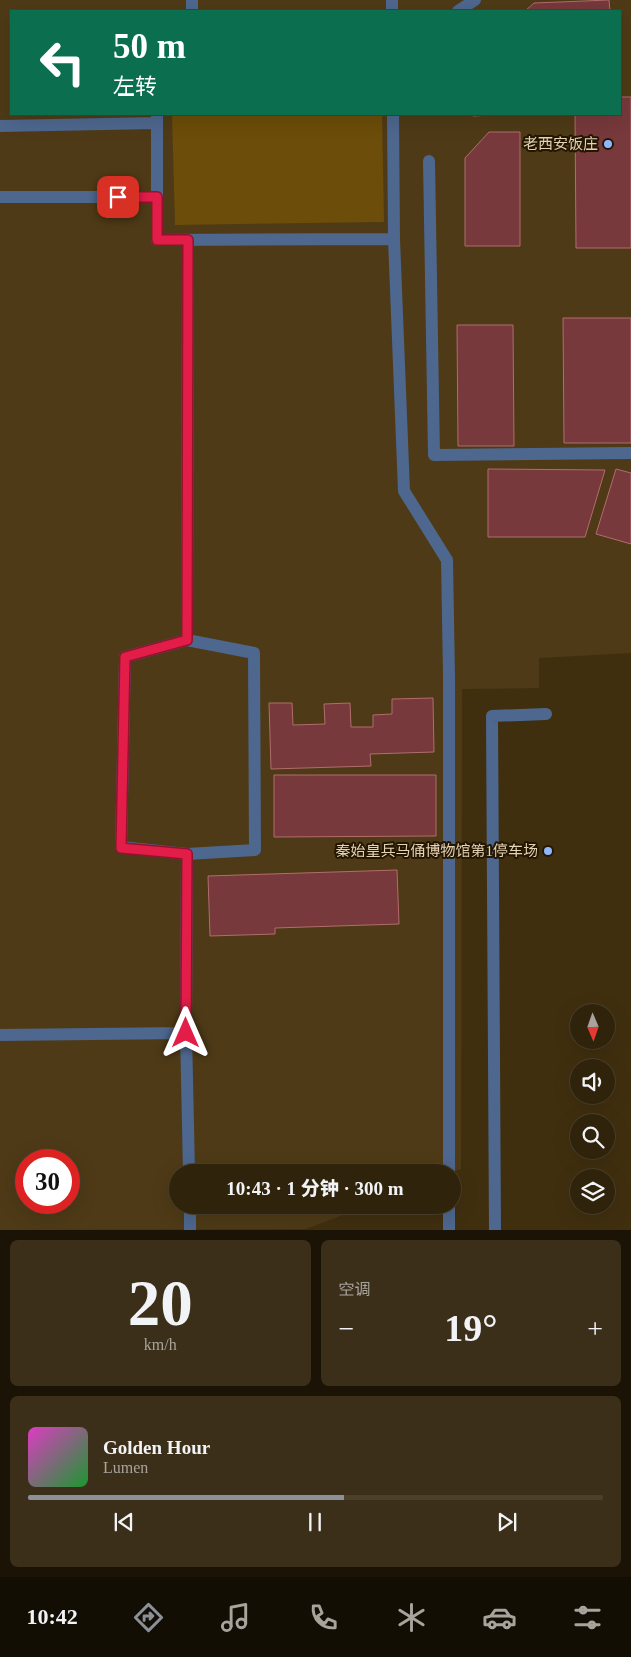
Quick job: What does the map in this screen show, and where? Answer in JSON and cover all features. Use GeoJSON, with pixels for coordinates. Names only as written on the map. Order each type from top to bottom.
{"type":"FeatureCollection","features":[{"type":"Feature","properties":{"kind":"street"},"geometry":{"type":"LineString","coordinates":[[460,10],[475,0]]}},
{"type":"Feature","properties":{"kind":"street"},"geometry":{"type":"LineString","coordinates":[[393,115],[394,238],[404,491],[447,560],[449,676],[449,1164]]}},
{"type":"Feature","properties":{"kind":"street"},"geometry":{"type":"LineString","coordinates":[[0,126],[157,118],[157,240],[394,238]]}},
{"type":"Feature","properties":{"kind":"street"},"geometry":{"type":"LineString","coordinates":[[429,161],[434,454],[631,453]]}},
{"type":"Feature","properties":{"kind":"street"},"geometry":{"type":"LineString","coordinates":[[0,197],[157,197]]}},
{"type":"Feature","properties":{"kind":"street"},"geometry":{"type":"LineString","coordinates":[[187,640],[188,240]]}},
{"type":"Feature","properties":{"kind":"street"},"geometry":{"type":"LineString","coordinates":[[187,640],[254,653],[255,850],[187,854],[121,848],[125,657],[187,640]]}},
{"type":"Feature","properties":{"kind":"street"},"geometry":{"type":"LineString","coordinates":[[495,1230],[492,716],[546,714]]}},
{"type":"Feature","properties":{"kind":"street"},"geometry":{"type":"LineString","coordinates":[[187,854],[186,1033],[189,1164]]}},
{"type":"Feature","properties":{"kind":"street"},"geometry":{"type":"LineString","coordinates":[[0,1035],[186,1033]]}},
{"type":"Feature","properties":{"kind":"street"},"geometry":{"type":"LineString","coordinates":[[190,1214],[190,1230]]}},
{"type":"Feature","properties":{"kind":"street"},"geometry":{"type":"LineString","coordinates":[[449,1214],[449,1230]]}},
{"type":"Feature","properties":{"kind":"shaded area"},"geometry":{"type":"Polygon","coordinates":[[[0,0],[631,0],[631,653],[539,658],[539,688],[462,689],[461,1169],[461,1164],[169,1164],[169,1214],[345,1214],[306,1229],[0,1230],[0,0]]]}},
{"type":"Feature","properties":{"kind":"shaded area"},"geometry":{"type":"Polygon","coordinates":[[[172,115],[382,115],[384,222],[175,225],[172,115]]]}},
{"type":"Feature","properties":{"kind":"building"},"geometry":{"type":"Polygon","coordinates":[[[609,0],[610,10],[526,10],[534,3],[609,0]]]}},
{"type":"Feature","properties":{"kind":"building"},"geometry":{"type":"Polygon","coordinates":[[[621,97],[631,97],[631,248],[576,248],[575,115],[621,115],[621,97]]]}},
{"type":"Feature","properties":{"kind":"building"},"geometry":{"type":"Polygon","coordinates":[[[489,132],[520,132],[520,246],[465,246],[465,158],[489,132]]]}},
{"type":"Feature","properties":{"kind":"building"},"geometry":{"type":"Polygon","coordinates":[[[563,318],[631,318],[631,443],[564,443],[563,318]]]}},
{"type":"Feature","properties":{"kind":"building"},"geometry":{"type":"Polygon","coordinates":[[[457,325],[513,325],[514,446],[458,446],[457,325]]]}},
{"type":"Feature","properties":{"kind":"building"},"geometry":{"type":"Polygon","coordinates":[[[488,469],[605,470],[585,537],[488,537],[488,469]]]}},
{"type":"Feature","properties":{"kind":"building"},"geometry":{"type":"Polygon","coordinates":[[[616,469],[631,473],[631,544],[596,534],[616,469]]]}},
{"type":"Feature","properties":{"kind":"building"},"geometry":{"type":"Polygon","coordinates":[[[433,698],[434,752],[370,754],[371,766],[271,769],[269,703],[292,703],[293,725],[325,724],[324,704],[350,703],[351,727],[373,727],[373,715],[392,714],[392,699],[433,698]]]}},
{"type":"Feature","properties":{"kind":"building"},"geometry":{"type":"Polygon","coordinates":[[[274,775],[436,775],[436,836],[274,837],[274,775]]]}},
{"type":"Feature","properties":{"kind":"building"},"geometry":{"type":"Polygon","coordinates":[[[397,870],[399,924],[275,928],[275,934],[210,936],[208,876],[397,870]]]}},
{"type":"Feature","properties":{"kind":"place","name":"老西安饭庄"},"geometry":{"type":"Point","coordinates":[608,144]}},
{"type":"Feature","properties":{"kind":"place","name":"秦始皇兵马俑博物馆第1停车场"},"geometry":{"type":"Point","coordinates":[548,851]}},
{"type":"Feature","properties":{"kind":"route"},"geometry":{"type":"LineString","coordinates":[[118,197],[157,197],[157,240],[188,240],[187,640],[125,657],[121,848],[187,854],[186,1033]]}}]}
